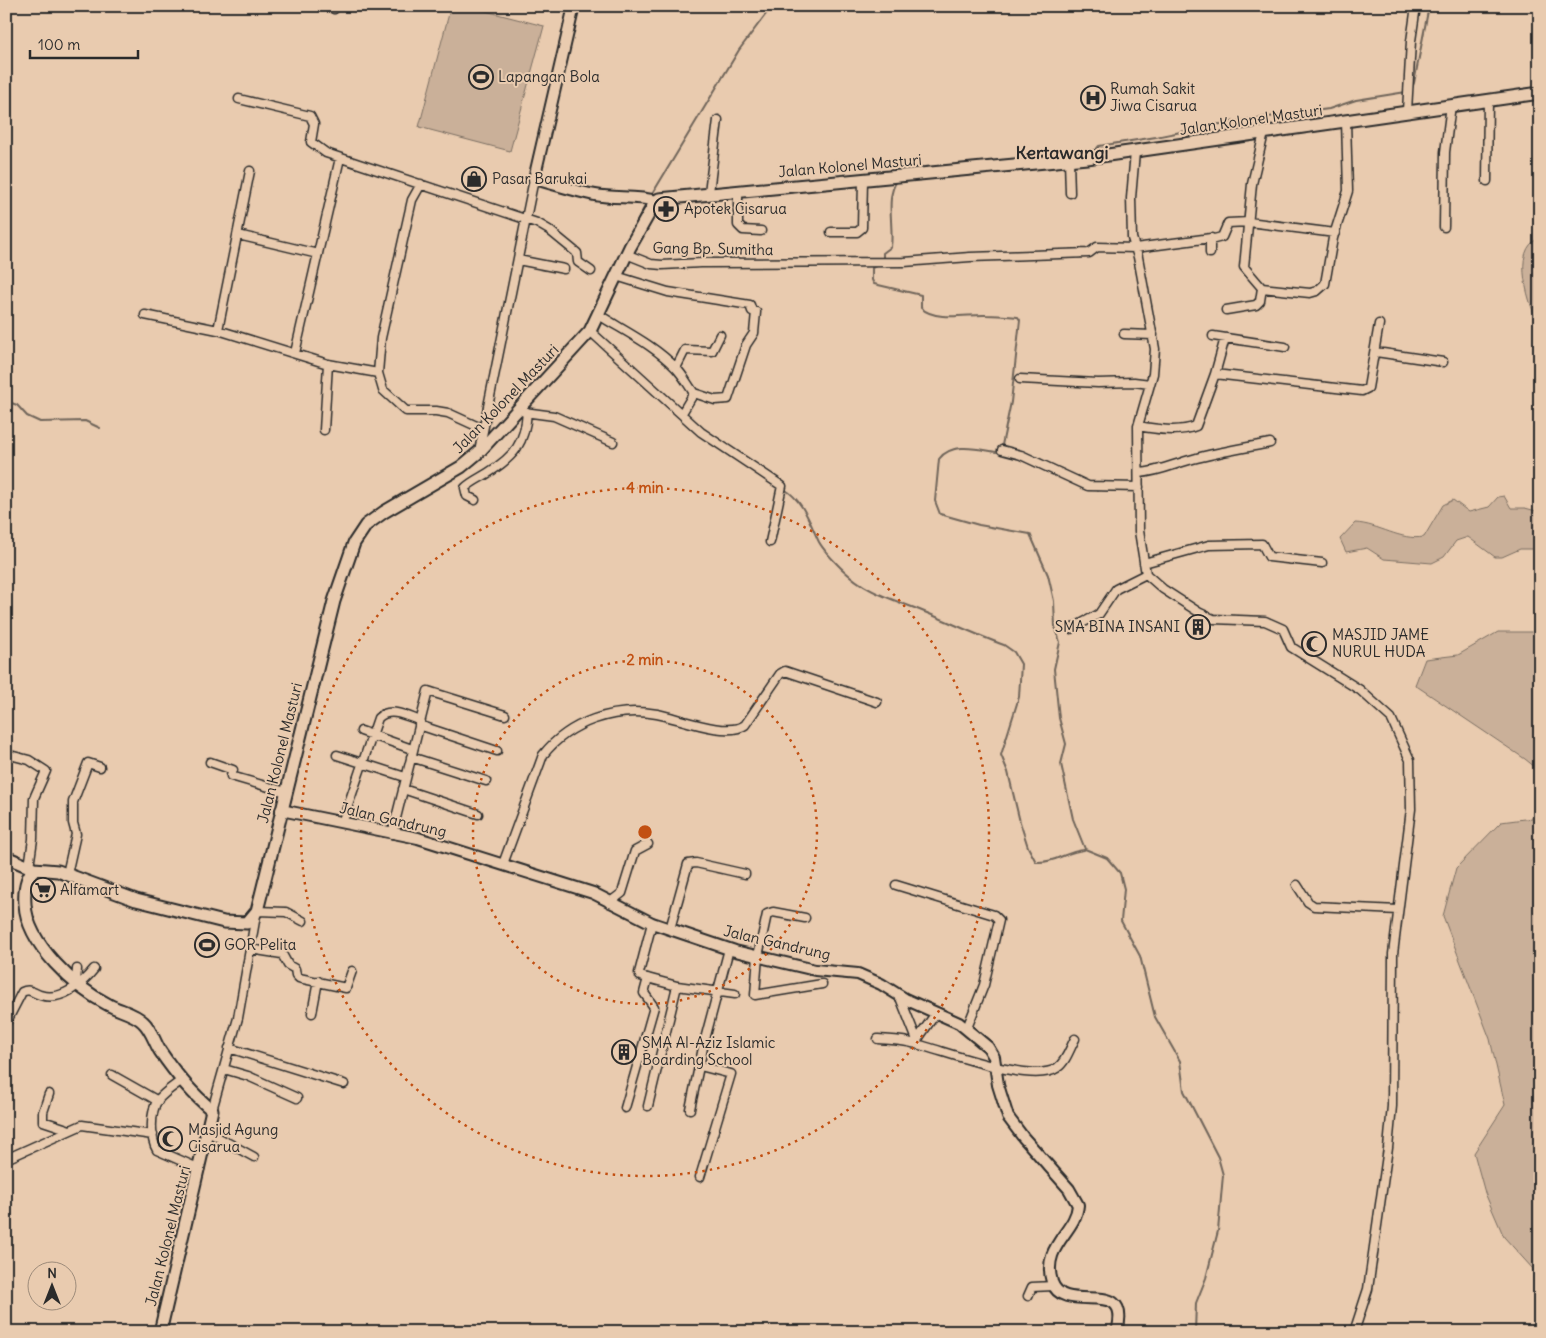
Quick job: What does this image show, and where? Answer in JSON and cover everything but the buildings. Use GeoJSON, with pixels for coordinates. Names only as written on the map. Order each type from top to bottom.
{"type":"FeatureCollection","features":[{"type":"Feature","properties":{"kind":"main road","name":"Jalan Kolonel Masturi"},"geometry":{"type":"LineString","coordinates":[[256,912],[334,601],[354,543],[366,525],[384,512],[461,466],[522,412],[590,332],[652,200],[666,196],[863,180],[1069,160],[1540,93]]}},
{"type":"Feature","properties":{"kind":"main road"},"geometry":{"type":"LineString","coordinates":[[6,858],[31,868],[52,870],[66,874],[136,900],[224,922],[247,923],[256,912]]}},
{"type":"Feature","properties":{"kind":"main road"},"geometry":{"type":"LineString","coordinates":[[31,868],[26,888],[25,910],[29,924],[45,952],[77,983],[110,1006],[141,1020],[193,1095],[212,1110]]}},
{"type":"Feature","properties":{"kind":"main road","name":"Jalan Kolonel Masturi"},"geometry":{"type":"LineString","coordinates":[[160,1332],[200,1169],[212,1110]]}},
{"type":"Feature","properties":{"kind":"street"},"geometry":{"type":"LineString","coordinates":[[479,452],[534,179],[574,6]]}},
{"type":"Feature","properties":{"kind":"street"},"geometry":{"type":"LineString","coordinates":[[1407,111],[1411,40],[1416,6]]}},
{"type":"Feature","properties":{"kind":"street"},"geometry":{"type":"LineString","coordinates":[[239,99],[310,116],[314,124],[312,142],[326,153],[527,220],[548,230],[577,253],[578,262],[591,271]]}},
{"type":"Feature","properties":{"kind":"street"},"geometry":{"type":"LineString","coordinates":[[1486,181],[1488,100]]}},
{"type":"Feature","properties":{"kind":"street"},"geometry":{"type":"LineString","coordinates":[[1444,227],[1445,152],[1451,105]]}},
{"type":"Feature","properties":{"kind":"street"},"geometry":{"type":"LineString","coordinates":[[709,192],[718,120]]}},
{"type":"Feature","properties":{"kind":"street"},"geometry":{"type":"LineString","coordinates":[[1264,133],[1252,184],[1244,267],[1262,288],[1310,293],[1317,291],[1325,284],[1335,232],[1348,186],[1346,121]]}},
{"type":"Feature","properties":{"kind":"street"},"geometry":{"type":"LineString","coordinates":[[1135,152],[1132,238],[1153,335],[1156,361],[1138,426],[1140,473],[1139,531],[1146,574],[1163,589],[1200,613],[1213,619],[1255,620],[1278,625],[1283,629],[1291,647],[1360,690],[1391,718],[1410,760],[1411,809],[1393,954],[1392,1106],[1388,1148],[1368,1289],[1354,1332]]}},
{"type":"Feature","properties":{"kind":"street"},"geometry":{"type":"LineString","coordinates":[[295,353],[340,158]]}},
{"type":"Feature","properties":{"kind":"street"},"geometry":{"type":"LineString","coordinates":[[1069,160],[1070,193]]}},
{"type":"Feature","properties":{"kind":"street"},"geometry":{"type":"LineString","coordinates":[[218,330],[250,171]]}},
{"type":"Feature","properties":{"kind":"street"},"geometry":{"type":"LineString","coordinates":[[534,179],[594,195],[652,200]]}},
{"type":"Feature","properties":{"kind":"street"},"geometry":{"type":"LineString","coordinates":[[831,232],[857,232],[862,228],[863,180]]}},
{"type":"Feature","properties":{"kind":"street"},"geometry":{"type":"LineString","coordinates":[[421,184],[412,200],[381,338],[378,373],[382,390],[406,411],[448,413],[483,429]]}},
{"type":"Feature","properties":{"kind":"street"},"geometry":{"type":"LineString","coordinates":[[738,190],[738,225],[743,230],[761,231]]}},
{"type":"Feature","properties":{"kind":"street"},"geometry":{"type":"LineString","coordinates":[[1210,253],[1209,242],[1211,238],[1222,237],[1228,223],[1249,222],[1335,232]]}},
{"type":"Feature","properties":{"kind":"street"},"geometry":{"type":"LineString","coordinates":[[238,235],[318,254]]}},
{"type":"Feature","properties":{"kind":"street","name":"Gang Bp. Sumitha"},"geometry":{"type":"LineString","coordinates":[[626,254],[657,265],[904,262],[970,256],[1089,253],[1099,247],[1135,248],[1211,238]]}},
{"type":"Feature","properties":{"kind":"street"},"geometry":{"type":"LineString","coordinates":[[518,260],[564,269]]}},
{"type":"Feature","properties":{"kind":"street"},"geometry":{"type":"LineString","coordinates":[[599,315],[645,342],[676,368],[694,393],[715,400],[728,399],[746,345],[754,333],[756,312],[752,311],[751,306],[668,292],[616,276]]}},
{"type":"Feature","properties":{"kind":"street"},"geometry":{"type":"LineString","coordinates":[[1226,310],[1256,305],[1260,300],[1262,288]]}},
{"type":"Feature","properties":{"kind":"street"},"geometry":{"type":"LineString","coordinates":[[145,315],[218,330],[328,364],[378,373]]}},
{"type":"Feature","properties":{"kind":"street"},"geometry":{"type":"LineString","coordinates":[[1216,374],[1356,392],[1368,388],[1380,324]]}},
{"type":"Feature","properties":{"kind":"street"},"geometry":{"type":"LineString","coordinates":[[590,332],[708,437],[783,488],[770,542]]}},
{"type":"Feature","properties":{"kind":"street"},"geometry":{"type":"LineString","coordinates":[[1124,334],[1153,335]]}},
{"type":"Feature","properties":{"kind":"street"},"geometry":{"type":"LineString","coordinates":[[676,368],[685,350],[712,351],[720,335]]}},
{"type":"Feature","properties":{"kind":"street"},"geometry":{"type":"LineString","coordinates":[[1213,336],[1285,347]]}},
{"type":"Feature","properties":{"kind":"street"},"geometry":{"type":"LineString","coordinates":[[1138,426],[1153,429],[1190,428],[1196,426],[1216,374],[1225,338]]}},
{"type":"Feature","properties":{"kind":"street"},"geometry":{"type":"LineString","coordinates":[[1376,352],[1443,362]]}},
{"type":"Feature","properties":{"kind":"street"},"geometry":{"type":"LineString","coordinates":[[324,430],[328,364]]}},
{"type":"Feature","properties":{"kind":"street"},"geometry":{"type":"LineString","coordinates":[[1020,379],[1150,384]]}},
{"type":"Feature","properties":{"kind":"street"},"geometry":{"type":"LineString","coordinates":[[682,413],[694,393]]}},
{"type":"Feature","properties":{"kind":"street"},"geometry":{"type":"LineString","coordinates":[[475,500],[466,496],[465,488],[491,471],[519,447],[526,429],[522,412],[554,416],[613,442]]}},
{"type":"Feature","properties":{"kind":"street"},"geometry":{"type":"LineString","coordinates":[[1140,473],[1155,473],[1171,465],[1192,459],[1270,443]]}},
{"type":"Feature","properties":{"kind":"street"},"geometry":{"type":"LineString","coordinates":[[1002,450],[1021,455],[1088,486],[1139,487]]}},
{"type":"Feature","properties":{"kind":"street"},"geometry":{"type":"LineString","coordinates":[[1144,563],[1209,545],[1262,544],[1269,557],[1322,563]]}},
{"type":"Feature","properties":{"kind":"street"},"geometry":{"type":"LineString","coordinates":[[1071,629],[1099,614],[1116,589],[1146,574]]}},
{"type":"Feature","properties":{"kind":"street"},"geometry":{"type":"LineString","coordinates":[[503,864],[543,755],[549,747],[586,721],[622,714],[655,713],[726,730],[739,730],[745,725],[780,674],[785,671],[878,702]]}},
{"type":"Feature","properties":{"kind":"street"},"geometry":{"type":"LineString","coordinates":[[392,834],[418,722],[428,692],[505,715]]}},
{"type":"Feature","properties":{"kind":"street"},"geometry":{"type":"LineString","coordinates":[[342,823],[378,718],[386,712],[396,713],[497,751]]}},
{"type":"Feature","properties":{"kind":"street"},"geometry":{"type":"LineString","coordinates":[[361,731],[409,748]]}},
{"type":"Feature","properties":{"kind":"street"},"geometry":{"type":"LineString","coordinates":[[6,754],[29,760],[46,771],[34,798],[31,868]]}},
{"type":"Feature","properties":{"kind":"street"},"geometry":{"type":"LineString","coordinates":[[337,755],[402,776]]}},
{"type":"Feature","properties":{"kind":"street"},"geometry":{"type":"LineString","coordinates":[[411,757],[486,781]]}},
{"type":"Feature","properties":{"kind":"street"},"geometry":{"type":"LineString","coordinates":[[210,762],[233,770],[231,776],[286,792]]}},
{"type":"Feature","properties":{"kind":"street"},"geometry":{"type":"LineString","coordinates":[[66,874],[76,834],[72,818],[74,794],[88,763],[100,767]]}},
{"type":"Feature","properties":{"kind":"street"},"geometry":{"type":"LineString","coordinates":[[403,789],[478,814]]}},
{"type":"Feature","properties":{"kind":"street","name":"Jalan Gandrung"},"geometry":{"type":"LineString","coordinates":[[281,810],[418,838],[503,864],[593,893],[609,903],[652,923],[729,949],[815,970],[858,974],[967,1028],[988,1047],[996,1065],[1003,1105],[1008,1116],[1023,1137],[1069,1189],[1078,1205],[1075,1217],[1064,1232],[1052,1256],[1051,1276],[1054,1286]]}},
{"type":"Feature","properties":{"kind":"street"},"geometry":{"type":"LineString","coordinates":[[609,903],[622,893],[635,851],[648,844]]}},
{"type":"Feature","properties":{"kind":"street"},"geometry":{"type":"LineString","coordinates":[[670,929],[688,864],[696,863],[745,874]]}},
{"type":"Feature","properties":{"kind":"street"},"geometry":{"type":"LineString","coordinates":[[1297,884],[1308,902],[1314,906],[1398,910]]}},
{"type":"Feature","properties":{"kind":"street"},"geometry":{"type":"LineString","coordinates":[[896,885],[994,914],[999,920],[984,985],[967,1028]]}},
{"type":"Feature","properties":{"kind":"street"},"geometry":{"type":"LineString","coordinates":[[212,1110],[238,1018],[256,912],[286,912],[303,921]]}},
{"type":"Feature","properties":{"kind":"street"},"geometry":{"type":"LineString","coordinates":[[806,918],[773,912],[767,914],[758,956],[755,995],[822,984]]}},
{"type":"Feature","properties":{"kind":"street"},"geometry":{"type":"LineString","coordinates":[[652,923],[639,972],[640,976],[678,986],[735,994]]}},
{"type":"Feature","properties":{"kind":"street"},"geometry":{"type":"LineString","coordinates":[[250,948],[282,954],[288,965],[295,969],[297,977],[346,988],[352,972]]}},
{"type":"Feature","properties":{"kind":"street"},"geometry":{"type":"LineString","coordinates":[[690,1109],[729,949]]}},
{"type":"Feature","properties":{"kind":"street"},"geometry":{"type":"LineString","coordinates":[[77,983],[78,969]]}},
{"type":"Feature","properties":{"kind":"street"},"geometry":{"type":"LineString","coordinates":[[6,1022],[22,992],[29,990],[46,996],[59,996],[94,969]]}},
{"type":"Feature","properties":{"kind":"street"},"geometry":{"type":"LineString","coordinates":[[625,1108],[654,1007],[644,993],[648,978]]}},
{"type":"Feature","properties":{"kind":"street"},"geometry":{"type":"LineString","coordinates":[[312,1013],[318,981]]}},
{"type":"Feature","properties":{"kind":"street"},"geometry":{"type":"LineString","coordinates":[[648,1106],[678,986]]}},
{"type":"Feature","properties":{"kind":"street"},"geometry":{"type":"LineString","coordinates":[[899,995],[916,1042]]}},
{"type":"Feature","properties":{"kind":"street"},"geometry":{"type":"LineString","coordinates":[[916,1042],[936,1013]]}},
{"type":"Feature","properties":{"kind":"street"},"geometry":{"type":"LineString","coordinates":[[878,1040],[916,1042],[996,1065],[1038,1073],[1057,1068],[1066,1057],[1075,1039]]}},
{"type":"Feature","properties":{"kind":"street"},"geometry":{"type":"LineString","coordinates":[[229,1048],[344,1084]]}},
{"type":"Feature","properties":{"kind":"street"},"geometry":{"type":"LineString","coordinates":[[700,1066],[731,1074],[700,1177]]}},
{"type":"Feature","properties":{"kind":"street"},"geometry":{"type":"LineString","coordinates":[[224,1069],[248,1076],[297,1098]]}},
{"type":"Feature","properties":{"kind":"street"},"geometry":{"type":"LineString","coordinates":[[112,1075],[158,1101]]}},
{"type":"Feature","properties":{"kind":"street"},"geometry":{"type":"LineString","coordinates":[[182,1080],[158,1101],[153,1115],[153,1135],[158,1150],[200,1169]]}},
{"type":"Feature","properties":{"kind":"street"},"geometry":{"type":"LineString","coordinates":[[49,1094],[43,1112],[43,1121],[70,1130]]}},
{"type":"Feature","properties":{"kind":"street"},"geometry":{"type":"LineString","coordinates":[[6,1159],[70,1130],[87,1125],[153,1135]]}},
{"type":"Feature","properties":{"kind":"street"},"geometry":{"type":"LineString","coordinates":[[208,1132],[254,1157]]}},
{"type":"Feature","properties":{"kind":"street"},"geometry":{"type":"LineString","coordinates":[[1028,1296],[1032,1287],[1054,1286],[1064,1295],[1112,1302],[1119,1308],[1121,1316],[1117,1332]]}},
{"type":"Feature","properties":{"kind":"shaded area","name":"Lapangan Bola"},"geometry":{"type":"Polygon","coordinates":[[[451,6],[466,6],[544,26],[510,151],[419,127],[451,6]]]}},
{"type":"Feature","properties":{"kind":"shaded area"},"geometry":{"type":"Polygon","coordinates":[[[1540,238],[1540,328],[1527,293],[1524,266],[1526,254],[1531,244],[1540,238]]]}},
{"type":"Feature","properties":{"kind":"shaded area"},"geometry":{"type":"Polygon","coordinates":[[[1504,496],[1511,508],[1525,508],[1540,512],[1540,545],[1534,549],[1520,549],[1502,557],[1495,557],[1468,537],[1456,541],[1444,557],[1432,563],[1384,559],[1367,548],[1346,552],[1340,539],[1355,523],[1373,526],[1406,537],[1424,537],[1443,505],[1453,500],[1469,512],[1489,507],[1498,497],[1504,496]]]}},
{"type":"Feature","properties":{"kind":"shaded area"},"geometry":{"type":"Polygon","coordinates":[[[1498,632],[1540,632],[1540,771],[1415,685],[1425,659],[1458,655],[1498,632]]]}},
{"type":"Feature","properties":{"kind":"shaded area"},"geometry":{"type":"Polygon","coordinates":[[[1540,817],[1540,1332],[1537,1332],[1539,1326],[1533,1269],[1504,1237],[1485,1193],[1474,1153],[1505,1105],[1490,1039],[1443,916],[1456,868],[1501,822],[1540,817]]]}},
{"type":"Feature","properties":{"kind":"waterway"},"geometry":{"type":"LineString","coordinates":[[651,196],[739,50],[772,6]]}},
{"type":"Feature","properties":{"kind":"waterway"},"geometry":{"type":"LineString","coordinates":[[1411,91],[1429,6]]}},
{"type":"Feature","properties":{"kind":"waterway"},"geometry":{"type":"LineString","coordinates":[[1094,152],[1099,146],[1230,122],[1329,109],[1356,100],[1406,92]]}},
{"type":"Feature","properties":{"kind":"waterway"},"geometry":{"type":"LineString","coordinates":[[883,260],[883,253],[891,247],[891,195],[897,181]]}},
{"type":"Feature","properties":{"kind":"waterway"},"geometry":{"type":"LineString","coordinates":[[630,236],[647,202]]}},
{"type":"Feature","properties":{"kind":"waterway"},"geometry":{"type":"LineString","coordinates":[[878,265],[872,268],[874,284],[921,295],[921,308],[927,312],[943,316],[1018,317],[1020,320],[1011,402],[1001,450],[996,452],[965,448],[951,450],[944,454],[939,459],[935,501],[940,514],[979,525],[1030,534],[1048,575],[1054,601],[1055,627],[1060,642],[1054,669],[1059,718],[1066,744],[1061,764],[1073,819],[1085,849],[1107,858],[1120,873],[1124,889],[1121,921],[1140,956],[1155,1017],[1180,1061],[1184,1091],[1218,1157],[1223,1175],[1218,1231],[1206,1278],[1196,1303],[1195,1332]]}},
{"type":"Feature","properties":{"kind":"waterway"},"geometry":{"type":"LineString","coordinates":[[588,323],[595,307]]}},
{"type":"Feature","properties":{"kind":"waterway"},"geometry":{"type":"LineString","coordinates":[[6,401],[17,405],[27,416],[40,422],[85,421],[100,428]]}},
{"type":"Feature","properties":{"kind":"waterway"},"geometry":{"type":"LineString","coordinates":[[728,455],[758,474]]}},
{"type":"Feature","properties":{"kind":"waterway"},"geometry":{"type":"LineString","coordinates":[[784,489],[801,506],[826,552],[851,577],[870,590],[1004,645],[1014,652],[1021,664],[1019,697],[1001,755],[1008,772],[1028,847],[1036,862],[1049,861],[1084,850]]}},
{"type":"Feature","properties":{"kind":"place","name":"Lapangan Bola"},"geometry":{"type":"Point","coordinates":[481,77]}},
{"type":"Feature","properties":{"kind":"place","name":"Rumah Sakit Jiwa Cisarua"},"geometry":{"type":"Point","coordinates":[1093,98]}},
{"type":"Feature","properties":{"kind":"place","name":"Pasar Barukai"},"geometry":{"type":"Point","coordinates":[474,179]}},
{"type":"Feature","properties":{"kind":"place","name":"Apotek Cisarua"},"geometry":{"type":"Point","coordinates":[666,209]}},
{"type":"Feature","properties":{"kind":"place","name":"SMA BINA INSANI"},"geometry":{"type":"Point","coordinates":[1198,627]}},
{"type":"Feature","properties":{"kind":"place","name":"MASJID JAME NURUL HUDA"},"geometry":{"type":"Point","coordinates":[1314,644]}},
{"type":"Feature","properties":{"kind":"place","name":"Alfamart"},"geometry":{"type":"Point","coordinates":[43,890]}},
{"type":"Feature","properties":{"kind":"place","name":"GOR Pelita"},"geometry":{"type":"Point","coordinates":[207,945]}},
{"type":"Feature","properties":{"kind":"place","name":"SMA Al-Aziz Islamic Boarding School"},"geometry":{"type":"Point","coordinates":[624,1052]}},
{"type":"Feature","properties":{"kind":"place","name":"Masjid Agung Cisarua"},"geometry":{"type":"Point","coordinates":[170,1139]}},
{"type":"Feature","properties":{"kind":"district","name":"Kertawangi"},"geometry":{"type":"Point","coordinates":[1062,153]}}]}
